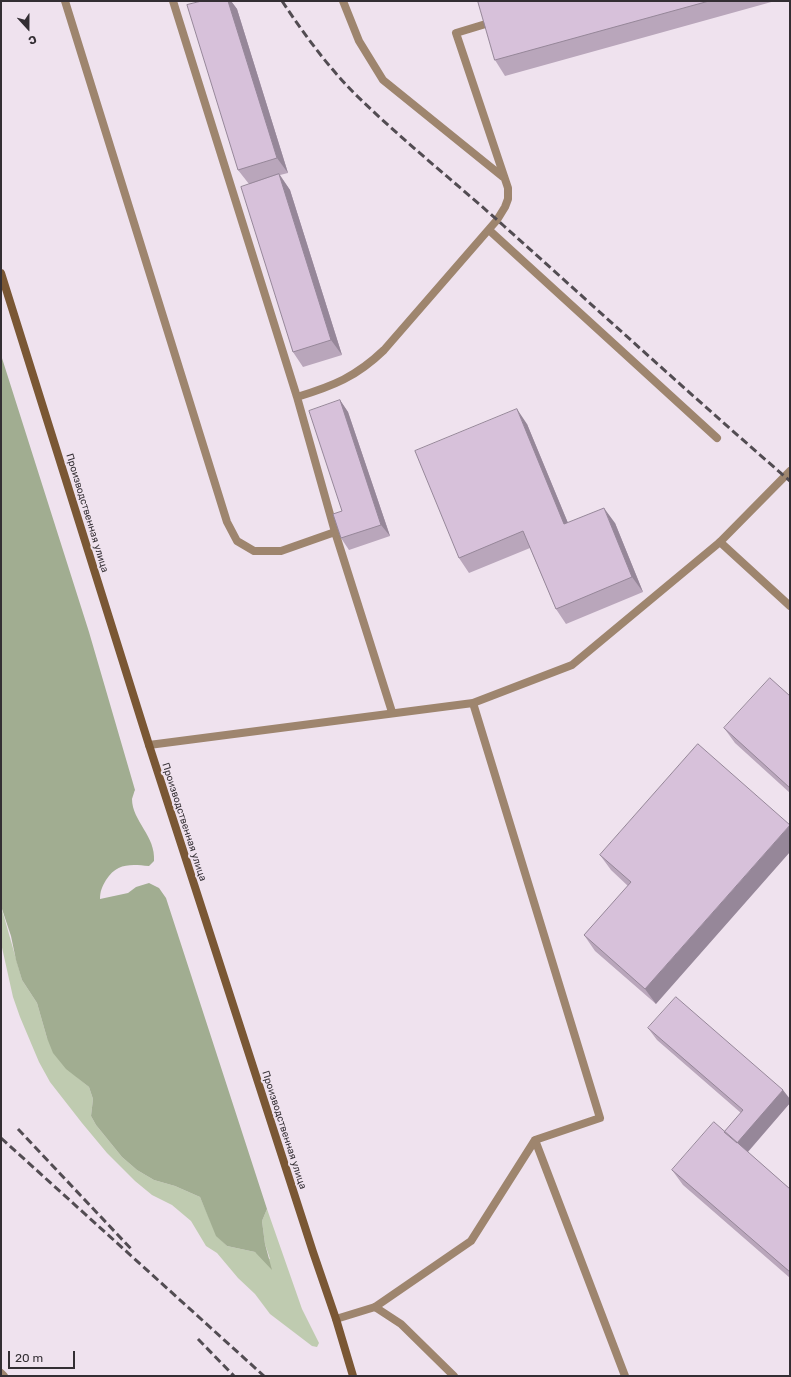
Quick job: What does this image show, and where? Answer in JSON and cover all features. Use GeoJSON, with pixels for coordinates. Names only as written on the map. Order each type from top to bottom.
{"type":"FeatureCollection","features":[{"type":"Feature","properties":{"kind":"main road","name":"Производственная улица"},"geometry":{"type":"LineString","coordinates":[[1,273],[149,745],[336,1319],[353,1376]]}},
{"type":"Feature","properties":{"kind":"street"},"geometry":{"type":"LineString","coordinates":[[65,1],[227,522],[237,541],[254,551],[281,551],[335,532]]}},
{"type":"Feature","properties":{"kind":"street"},"geometry":{"type":"LineString","coordinates":[[173,1],[297,397],[335,532],[392,712]]}},
{"type":"Feature","properties":{"kind":"street"},"geometry":{"type":"LineString","coordinates":[[343,1],[359,41],[383,80],[504,177]]}},
{"type":"Feature","properties":{"kind":"street"},"geometry":{"type":"LineString","coordinates":[[297,397],[340,382],[357,373],[373,361],[489,230],[501,214],[508,199],[508,188],[456,33],[489,23]]}},
{"type":"Feature","properties":{"kind":"street"},"geometry":{"type":"LineString","coordinates":[[489,230],[716,438]]}},
{"type":"Feature","properties":{"kind":"street"},"geometry":{"type":"LineString","coordinates":[[149,745],[392,712],[473,703],[572,665],[720,542],[790,471]]}},
{"type":"Feature","properties":{"kind":"street"},"geometry":{"type":"LineString","coordinates":[[720,542],[790,606]]}},
{"type":"Feature","properties":{"kind":"street"},"geometry":{"type":"LineString","coordinates":[[336,1319],[375,1307],[472,1241],[535,1140],[600,1118],[473,703]]}},
{"type":"Feature","properties":{"kind":"street"},"geometry":{"type":"LineString","coordinates":[[535,1140],[625,1376]]}},
{"type":"Feature","properties":{"kind":"street"},"geometry":{"type":"LineString","coordinates":[[375,1307],[401,1324],[454,1376]]}},
{"type":"Feature","properties":{"kind":"street"},"geometry":{"type":"LineString","coordinates":[[1,1373],[4,1376]]}},
{"type":"Feature","properties":{"kind":"green space"},"geometry":{"type":"Polygon","coordinates":[[[1,355],[89,632],[135,790],[132,799],[133,807],[148,836],[154,852],[154,861],[149,866],[124,866],[110,874],[103,885],[100,899],[128,893],[136,887],[149,883],[159,888],[166,898],[267,1209],[262,1221],[265,1244],[272,1270],[255,1252],[227,1246],[216,1236],[200,1197],[175,1186],[154,1180],[137,1170],[122,1157],[96,1125],[91,1116],[93,1099],[89,1087],[66,1069],[53,1053],[37,1003],[22,980],[16,960],[11,936],[1,906],[1,355]]]}},
{"type":"Feature","properties":{"kind":"green space"},"geometry":{"type":"Polygon","coordinates":[[[1,906],[22,980],[37,1003],[47,1038],[78,1078],[89,1087],[93,1099],[91,1116],[96,1125],[122,1157],[137,1170],[154,1180],[175,1186],[200,1197],[217,1236],[227,1246],[255,1252],[270,1259],[265,1244],[262,1221],[267,1209],[302,1309],[319,1343],[317,1347],[312,1346],[270,1314],[255,1294],[238,1278],[217,1253],[206,1246],[191,1221],[172,1205],[152,1195],[135,1181],[107,1153],[50,1082],[39,1062],[13,997],[1,943],[1,906]]]}},
{"type":"Feature","properties":{"kind":"building"},"geometry":{"type":"Polygon","coordinates":[[[202,1],[228,1],[277,158],[238,170],[187,5],[202,1]]]}},
{"type":"Feature","properties":{"kind":"building"},"geometry":{"type":"Polygon","coordinates":[[[478,1],[709,1],[495,60],[478,1]]]}},
{"type":"Feature","properties":{"kind":"building"},"geometry":{"type":"Polygon","coordinates":[[[279,174],[331,340],[293,352],[241,187],[279,174]]]}},
{"type":"Feature","properties":{"kind":"building"},"geometry":{"type":"Polygon","coordinates":[[[340,400],[381,525],[341,538],[333,514],[342,511],[309,411],[340,400]]]}},
{"type":"Feature","properties":{"kind":"building"},"geometry":{"type":"Polygon","coordinates":[[[517,409],[564,524],[604,508],[632,577],[556,609],[523,531],[459,558],[415,451],[517,409]]]}},
{"type":"Feature","properties":{"kind":"building"},"geometry":{"type":"Polygon","coordinates":[[[770,678],[790,696],[790,788],[724,728],[770,678]]]}},
{"type":"Feature","properties":{"kind":"building"},"geometry":{"type":"Polygon","coordinates":[[[698,744],[790,825],[645,989],[584,935],[631,882],[600,855],[698,744]]]}},
{"type":"Feature","properties":{"kind":"building"},"geometry":{"type":"Polygon","coordinates":[[[676,997],[783,1090],[737,1143],[724,1132],[743,1110],[648,1028],[676,997]]]}},
{"type":"Feature","properties":{"kind":"building"},"geometry":{"type":"Polygon","coordinates":[[[714,1122],[790,1189],[790,1272],[672,1170],[714,1122]]]}},
{"type":"Feature","properties":{"kind":"railway"},"geometry":{"type":"LineString","coordinates":[[282,1],[326,62],[356,95],[790,481]]}},
{"type":"Feature","properties":{"kind":"railway"},"geometry":{"type":"LineString","coordinates":[[18,1129],[133,1251]]}},
{"type":"Feature","properties":{"kind":"railway"},"geometry":{"type":"LineString","coordinates":[[1,1138],[264,1376]]}},
{"type":"Feature","properties":{"kind":"railway"},"geometry":{"type":"LineString","coordinates":[[198,1339],[234,1376]]}}]}
